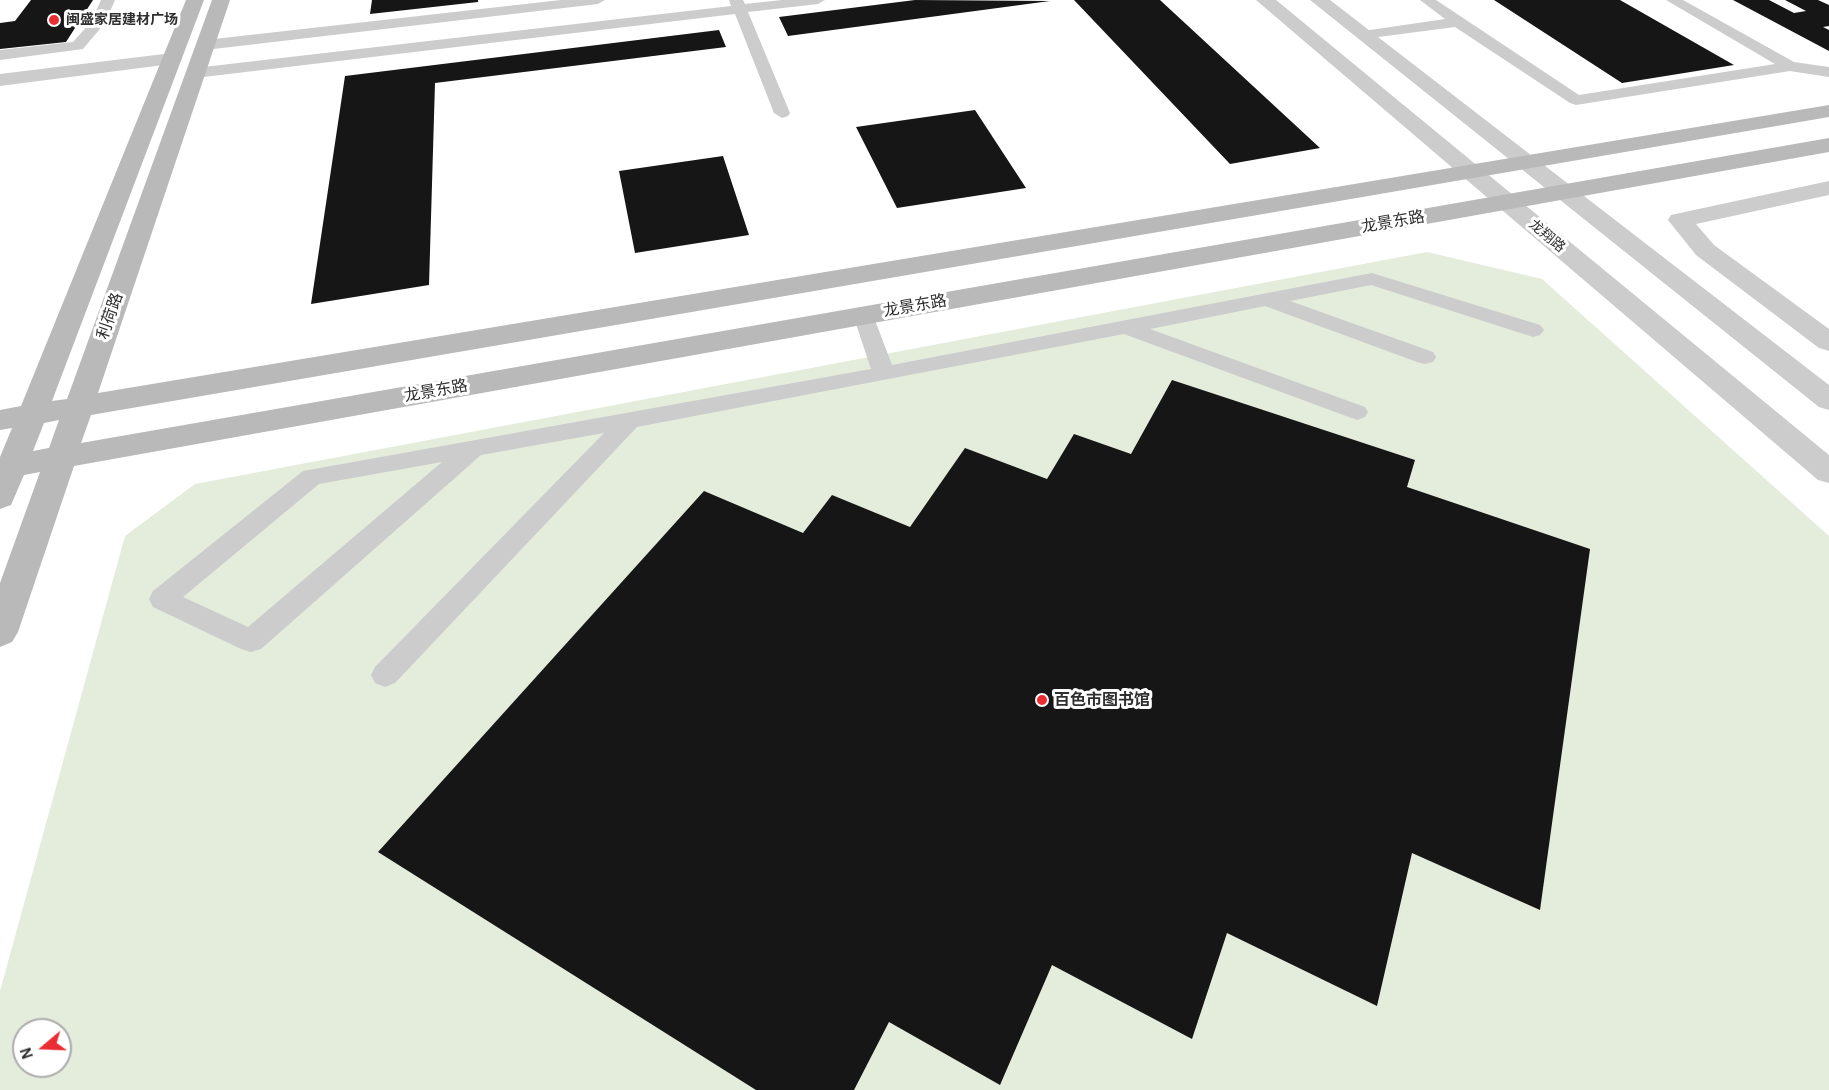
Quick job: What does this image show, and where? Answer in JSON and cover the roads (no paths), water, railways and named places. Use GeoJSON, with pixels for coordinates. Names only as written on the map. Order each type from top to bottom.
{"type":"FeatureCollection","features":[{"type":"Feature","properties":{"kind":"main road"},"geometry":{"type":"LineString","coordinates":[[0,497],[6,467],[32,415],[195,0]]}},
{"type":"Feature","properties":{"kind":"main road","name":"利荷路"},"geometry":{"type":"LineString","coordinates":[[0,632],[221,0]]}},
{"type":"Feature","properties":{"kind":"main road"},"geometry":{"type":"LineString","coordinates":[[0,420],[1829,111]]}},
{"type":"Feature","properties":{"kind":"main road","name":"龙景东路"},"geometry":{"type":"LineString","coordinates":[[6,467],[1829,145]]}},
{"type":"Feature","properties":{"kind":"street","name":"龙翔路"},"geometry":{"type":"LineString","coordinates":[[1265,0],[1829,472]]}},
{"type":"Feature","properties":{"kind":"street"},"geometry":{"type":"LineString","coordinates":[[1319,0],[1829,400]]}},
{"type":"Feature","properties":{"kind":"street"},"geometry":{"type":"LineString","coordinates":[[0,80],[172,59]]}},
{"type":"Feature","properties":{"kind":"street"},"geometry":{"type":"LineString","coordinates":[[1829,188],[1680,220],[1705,250],[1829,342]]}},
{"type":"Feature","properties":{"kind":"lane"},"geometry":{"type":"LineString","coordinates":[[0,55],[78,46],[98,23],[108,0]]}},
{"type":"Feature","properties":{"kind":"lane"},"geometry":{"type":"LineString","coordinates":[[205,45],[598,0]]}},
{"type":"Feature","properties":{"kind":"lane"},"geometry":{"type":"LineString","coordinates":[[195,73],[737,5],[818,0]]}},
{"type":"Feature","properties":{"kind":"lane"},"geometry":{"type":"LineString","coordinates":[[1427,0],[1576,100],[1790,66],[1829,72]]}},
{"type":"Feature","properties":{"kind":"lane"},"geometry":{"type":"LineString","coordinates":[[1673,0],[1790,66]]}},
{"type":"Feature","properties":{"kind":"lane"},"geometry":{"type":"LineString","coordinates":[[737,5],[782,113]]}},
{"type":"Feature","properties":{"kind":"lane"},"geometry":{"type":"LineString","coordinates":[[1363,35],[1458,22]]}},
{"type":"Feature","properties":{"kind":"lane"},"geometry":{"type":"LineString","coordinates":[[474,448],[251,641],[162,599],[312,477],[884,374],[1372,279],[1533,330]]}},
{"type":"Feature","properties":{"kind":"lane"},"geometry":{"type":"LineString","coordinates":[[1266,299],[1425,357]]}},
{"type":"Feature","properties":{"kind":"lane"},"geometry":{"type":"LineString","coordinates":[[863,315],[884,374]]}},
{"type":"Feature","properties":{"kind":"lane"},"geometry":{"type":"LineString","coordinates":[[1125,327],[1358,412]]}},
{"type":"Feature","properties":{"kind":"lane"},"geometry":{"type":"LineString","coordinates":[[385,675],[630,420]]}},
{"type":"Feature","properties":{"kind":"place","name":"闽盛家居建材广场"},"geometry":{"type":"Point","coordinates":[54,20]}},
{"type":"Feature","properties":{"kind":"place","name":"百色市图书馆"},"geometry":{"type":"Point","coordinates":[1042,700]}}]}
